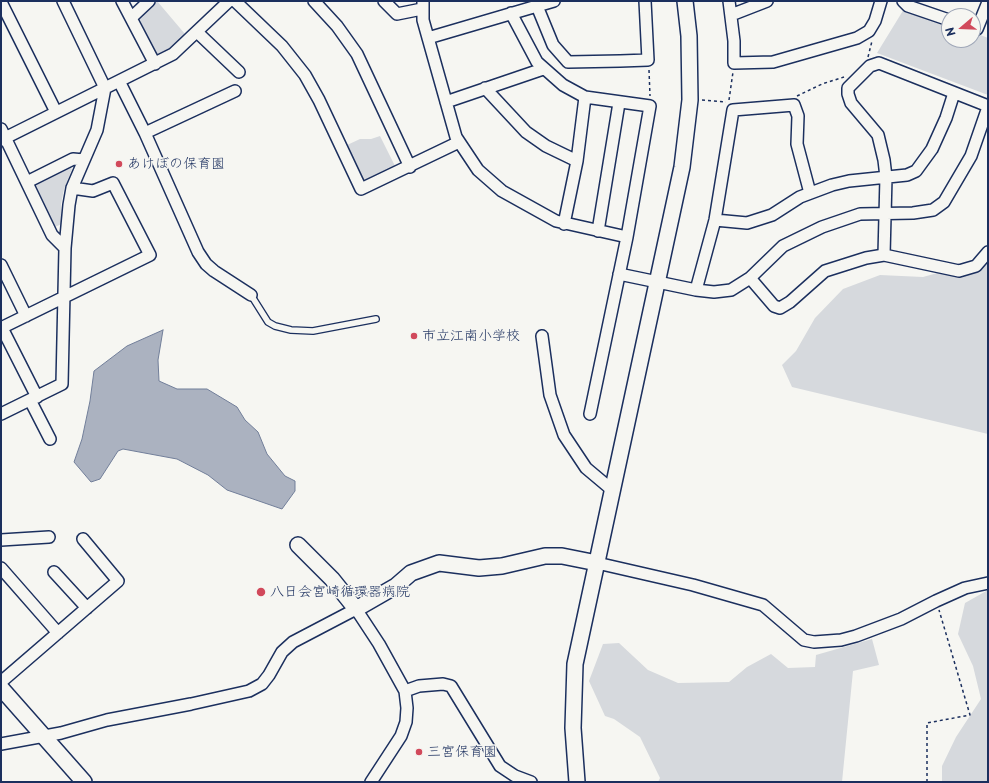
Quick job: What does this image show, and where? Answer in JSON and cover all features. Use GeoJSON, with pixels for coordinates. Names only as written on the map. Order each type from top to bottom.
{"type":"FeatureCollection","features":[{"type":"Feature","properties":{"kind":"street"},"geometry":{"type":"LineString","coordinates":[[1,414],[62,384],[65,248],[72,188],[97,130],[105,88],[63,1]]}},
{"type":"Feature","properties":{"kind":"street"},"geometry":{"type":"LineString","coordinates":[[122,1],[155,64]]}},
{"type":"Feature","properties":{"kind":"street"},"geometry":{"type":"LineString","coordinates":[[131,18],[149,1]]}},
{"type":"Feature","properties":{"kind":"street"},"geometry":{"type":"LineString","coordinates":[[65,248],[52,235],[27,182],[2,136],[56,112],[174,54],[229,1]]}},
{"type":"Feature","properties":{"kind":"street"},"geometry":{"type":"LineString","coordinates":[[235,1],[282,46],[305,75],[319,100],[361,189],[410,167],[459,142]]}},
{"type":"Feature","properties":{"kind":"street"},"geometry":{"type":"LineString","coordinates":[[314,1],[337,26],[357,54],[410,167]]}},
{"type":"Feature","properties":{"kind":"street"},"geometry":{"type":"LineString","coordinates":[[384,1],[397,14],[422,5],[428,38],[459,142],[478,170],[491,183],[556,222],[627,237]]}},
{"type":"Feature","properties":{"kind":"street"},"geometry":{"type":"LineString","coordinates":[[428,38],[554,1]]}},
{"type":"Feature","properties":{"kind":"street"},"geometry":{"type":"LineString","coordinates":[[538,6],[553,45],[568,62],[648,60],[645,1]]}},
{"type":"Feature","properties":{"kind":"street"},"geometry":{"type":"LineString","coordinates":[[577,782],[572,728],[575,664],[611,489],[658,282],[682,167],[690,100],[689,36],[686,1]]}},
{"type":"Feature","properties":{"kind":"street"},"geometry":{"type":"LineString","coordinates":[[729,1],[734,42],[734,62],[773,62],[856,38],[869,31],[875,21],[881,1]]}},
{"type":"Feature","properties":{"kind":"street"},"geometry":{"type":"LineString","coordinates":[[731,15],[767,1]]}},
{"type":"Feature","properties":{"kind":"street"},"geometry":{"type":"LineString","coordinates":[[903,1],[908,6],[941,17]]}},
{"type":"Feature","properties":{"kind":"street"},"geometry":{"type":"LineString","coordinates":[[1,2],[56,112]]}},
{"type":"Feature","properties":{"kind":"street"},"geometry":{"type":"LineString","coordinates":[[981,16],[988,2]]}},
{"type":"Feature","properties":{"kind":"street"},"geometry":{"type":"LineString","coordinates":[[511,13],[530,51],[543,69],[563,85],[585,97],[619,103],[650,106],[627,237],[590,414]]}},
{"type":"Feature","properties":{"kind":"street"},"geometry":{"type":"LineString","coordinates":[[197,32],[239,72]]}},
{"type":"Feature","properties":{"kind":"street"},"geometry":{"type":"LineString","coordinates":[[619,274],[696,290],[714,292],[731,290],[750,278],[783,246],[822,227],[860,214],[884,213],[922,212],[933,210],[944,202],[971,156],[988,107],[879,63],[870,66],[848,88],[848,94],[851,103],[878,135],[886,168],[884,213],[884,255]]}},
{"type":"Feature","properties":{"kind":"street"},"geometry":{"type":"LineString","coordinates":[[446,102],[543,69]]}},
{"type":"Feature","properties":{"kind":"street"},"geometry":{"type":"LineString","coordinates":[[119,81],[145,133],[198,252],[206,264],[214,271],[251,295]]}},
{"type":"Feature","properties":{"kind":"street"},"geometry":{"type":"LineString","coordinates":[[485,88],[526,132],[546,146],[577,161]]}},
{"type":"Feature","properties":{"kind":"street"},"geometry":{"type":"LineString","coordinates":[[145,133],[235,91]]}},
{"type":"Feature","properties":{"kind":"street"},"geometry":{"type":"LineString","coordinates":[[715,220],[747,223],[772,215],[810,193],[849,181],[907,175],[920,167],[932,149],[946,118],[954,93]]}},
{"type":"Feature","properties":{"kind":"street"},"geometry":{"type":"LineString","coordinates":[[564,224],[577,161],[585,97]]}},
{"type":"Feature","properties":{"kind":"street"},"geometry":{"type":"LineString","coordinates":[[598,231],[619,103]]}},
{"type":"Feature","properties":{"kind":"street"},"geometry":{"type":"LineString","coordinates":[[696,290],[715,220],[733,110],[794,104],[798,116],[797,144],[810,193]]}},
{"type":"Feature","properties":{"kind":"street"},"geometry":{"type":"LineString","coordinates":[[27,182],[73,160],[84,160]]}},
{"type":"Feature","properties":{"kind":"street"},"geometry":{"type":"LineString","coordinates":[[50,439],[1,328],[150,254],[113,184],[93,191],[72,188]]}},
{"type":"Feature","properties":{"kind":"street"},"geometry":{"type":"LineString","coordinates":[[750,278],[774,306],[780,308],[790,302],[825,271],[866,258],[884,255],[959,271],[976,266],[988,252]]}},
{"type":"Feature","properties":{"kind":"street"},"geometry":{"type":"LineString","coordinates":[[1,265],[26,316]]}},
{"type":"Feature","properties":{"kind":"street"},"geometry":{"type":"LineString","coordinates":[[542,336],[550,395],[564,435],[586,468],[611,489]]}},
{"type":"Feature","properties":{"kind":"street"},"geometry":{"type":"LineString","coordinates":[[1,540],[49,537]]}},
{"type":"Feature","properties":{"kind":"street"},"geometry":{"type":"LineString","coordinates":[[1,682],[118,581],[84,539]]}},
{"type":"Feature","properties":{"kind":"street"},"geometry":{"type":"LineString","coordinates":[[298,545],[332,579],[356,609],[379,644],[405,691],[406,722],[401,736],[372,782]]}},
{"type":"Feature","properties":{"kind":"street"},"geometry":{"type":"LineString","coordinates":[[1,744],[43,736],[107,720],[249,691],[262,684],[282,652],[292,642],[356,609],[396,586],[411,573],[439,564],[479,568],[502,566],[545,556],[562,556],[597,563],[693,585],[763,605],[804,640],[814,642],[841,640],[856,636],[901,619],[966,588],[988,583]]}},
{"type":"Feature","properties":{"kind":"street"},"geometry":{"type":"LineString","coordinates":[[1,568],[58,633]]}},
{"type":"Feature","properties":{"kind":"street"},"geometry":{"type":"LineString","coordinates":[[54,572],[87,608]]}},
{"type":"Feature","properties":{"kind":"street"},"geometry":{"type":"LineString","coordinates":[[405,691],[419,686],[443,684],[451,686],[500,766],[514,776],[531,782]]}},
{"type":"Feature","properties":{"kind":"street"},"geometry":{"type":"LineString","coordinates":[[1,688],[84,782]]}},
{"type":"Feature","properties":{"kind":"lane"},"geometry":{"type":"LineString","coordinates":[[251,295],[268,322],[275,326],[291,330],[313,331],[376,319]]}},
{"type":"Feature","properties":{"kind":"path"},"geometry":{"type":"LineString","coordinates":[[863,61],[868,56],[872,41]]}},
{"type":"Feature","properties":{"kind":"path"},"geometry":{"type":"LineString","coordinates":[[648,60],[650,106]]}},
{"type":"Feature","properties":{"kind":"path"},"geometry":{"type":"LineString","coordinates":[[729,102],[734,62]]}},
{"type":"Feature","properties":{"kind":"path"},"geometry":{"type":"LineString","coordinates":[[795,96],[822,84],[840,79],[846,75]]}},
{"type":"Feature","properties":{"kind":"path"},"geometry":{"type":"LineString","coordinates":[[700,100],[734,102]]}},
{"type":"Feature","properties":{"kind":"path"},"geometry":{"type":"LineString","coordinates":[[927,782],[927,723],[970,715],[936,601]]}},
{"type":"Feature","properties":{"kind":"shaded area"},"geometry":{"type":"Polygon","coordinates":[[[155,1],[157,1],[185,34],[168,51],[155,55],[139,17],[155,1]]]}},
{"type":"Feature","properties":{"kind":"shaded area"},"geometry":{"type":"Polygon","coordinates":[[[904,9],[941,21],[941,48],[981,48],[981,35],[988,38],[988,95],[877,53],[904,9]]]}},
{"type":"Feature","properties":{"kind":"shaded area"},"geometry":{"type":"Polygon","coordinates":[[[380,136],[395,166],[362,184],[345,146],[360,139],[371,139],[380,136]]]}},
{"type":"Feature","properties":{"kind":"shaded area"},"geometry":{"type":"Polygon","coordinates":[[[67,165],[72,169],[64,189],[61,204],[62,224],[52,228],[31,184],[67,165]]]}},
{"type":"Feature","properties":{"kind":"shaded area"},"geometry":{"type":"Polygon","coordinates":[[[988,259],[988,434],[792,387],[782,365],[796,351],[815,318],[843,289],[880,275],[923,277],[988,259]]]}},
{"type":"Feature","properties":{"kind":"shaded area"},"geometry":{"type":"Polygon","coordinates":[[[163,330],[158,360],[159,381],[177,389],[207,389],[237,407],[245,420],[258,432],[267,454],[285,476],[295,481],[295,491],[282,509],[227,490],[208,475],[177,459],[123,449],[118,451],[100,479],[91,482],[74,462],[82,439],[90,401],[94,371],[127,346],[163,330]]]}},
{"type":"Feature","properties":{"kind":"shaded area"},"geometry":{"type":"Polygon","coordinates":[[[988,590],[988,782],[942,782],[942,766],[956,737],[981,699],[973,666],[958,634],[965,603],[988,590]]]}},
{"type":"Feature","properties":{"kind":"shaded area"},"geometry":{"type":"Polygon","coordinates":[[[872,639],[879,665],[853,671],[842,782],[658,782],[660,778],[640,737],[614,719],[605,716],[589,681],[603,644],[619,643],[648,670],[678,683],[729,682],[747,667],[771,654],[788,668],[815,667],[816,655],[872,639]]]}},
{"type":"Feature","properties":{"kind":"place","name":"あけぼの保育園"},"geometry":{"type":"Point","coordinates":[119,164]}},
{"type":"Feature","properties":{"kind":"place","name":"市立江南小学校"},"geometry":{"type":"Point","coordinates":[414,336]}},
{"type":"Feature","properties":{"kind":"place","name":"八日会宮崎循環器病院"},"geometry":{"type":"Point","coordinates":[261,592]}},
{"type":"Feature","properties":{"kind":"place","name":"三宮保育園"},"geometry":{"type":"Point","coordinates":[419,752]}}]}
